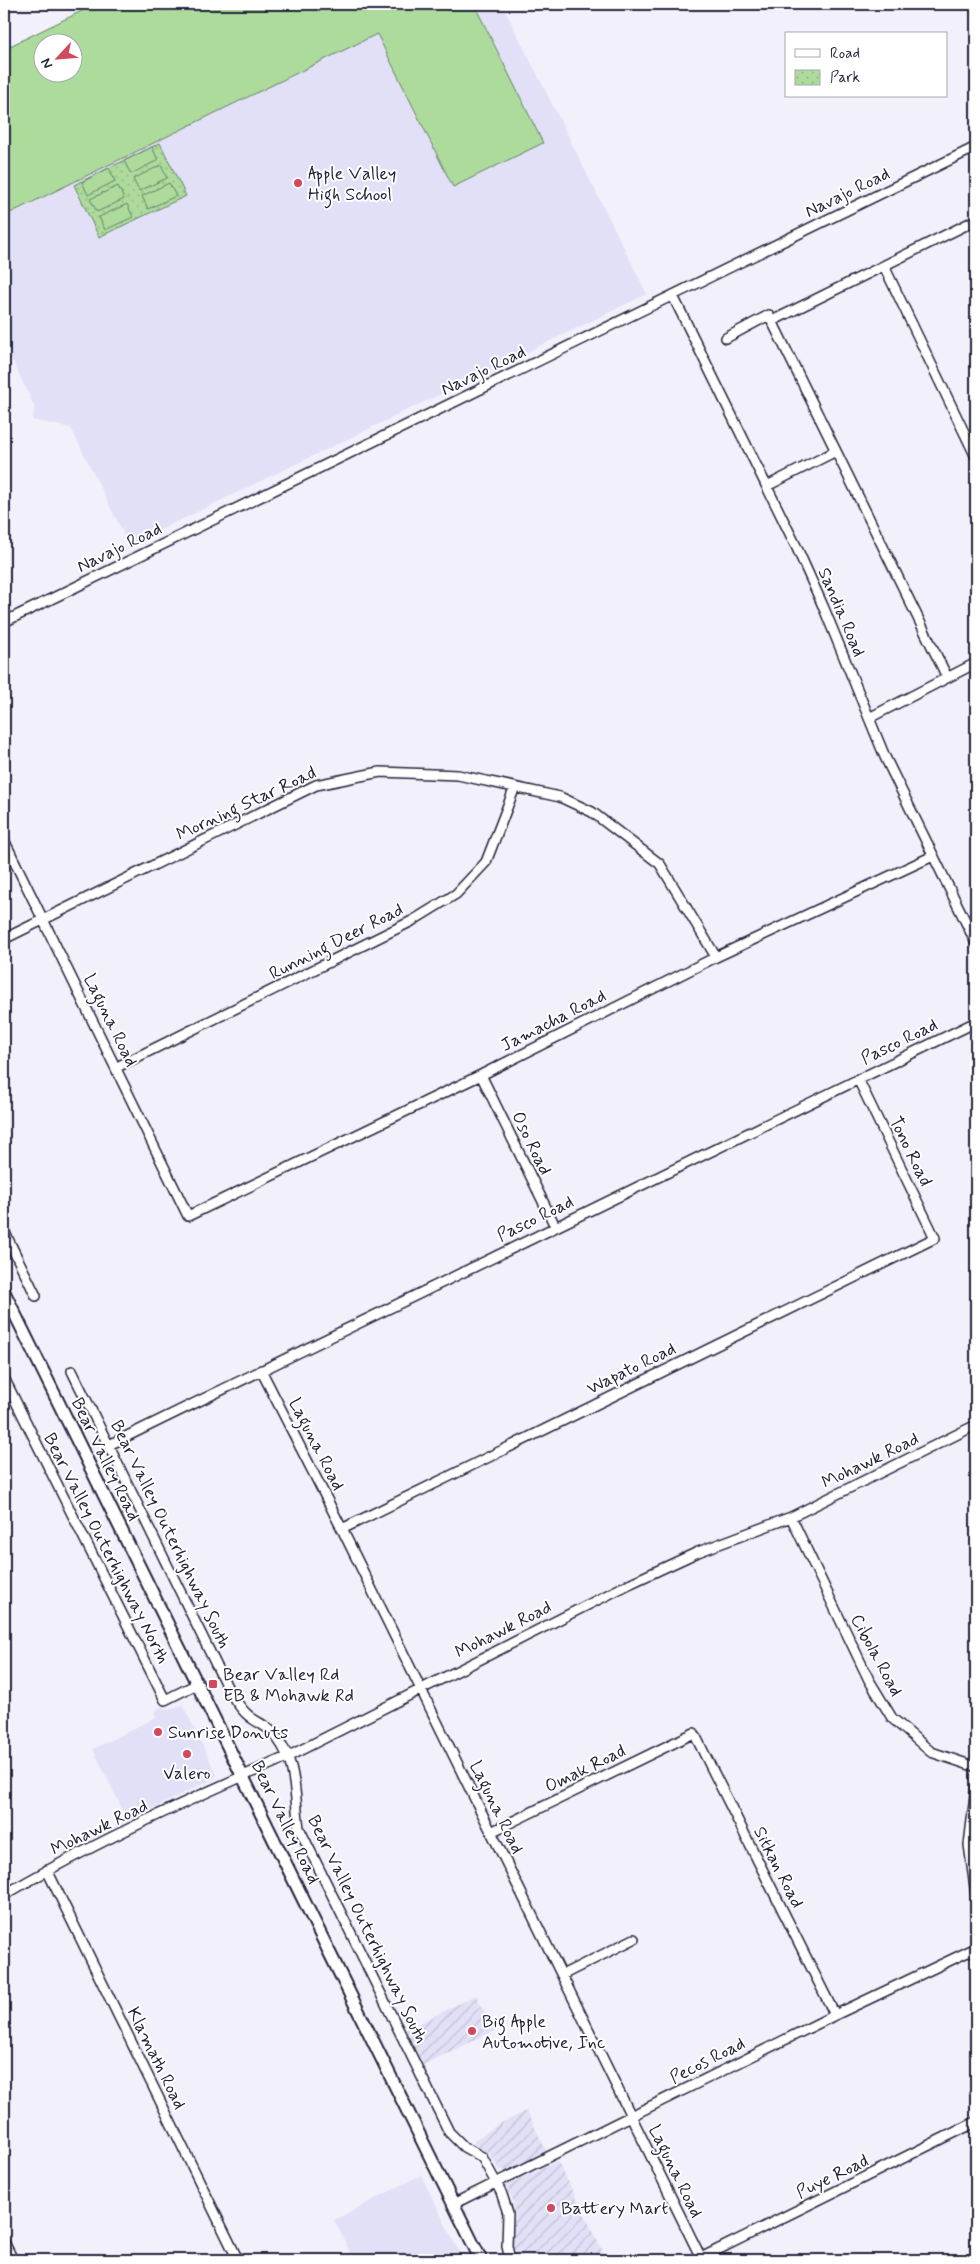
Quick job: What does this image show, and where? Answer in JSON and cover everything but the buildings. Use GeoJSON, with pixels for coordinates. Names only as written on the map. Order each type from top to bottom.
{"type":"FeatureCollection","features":[{"type":"Feature","properties":{"kind":"main road","name":"Bear Valley Road"},"geometry":{"type":"LineString","coordinates":[[4,1292],[481,2260]]}},
{"type":"Feature","properties":{"kind":"street","name":"Navajo Road"},"geometry":{"type":"LineString","coordinates":[[4,622],[976,147]]}},
{"type":"Feature","properties":{"kind":"street"},"geometry":{"type":"LineString","coordinates":[[772,321],[976,220]]}},
{"type":"Feature","properties":{"kind":"street"},"geometry":{"type":"LineString","coordinates":[[884,266],[976,457]]}},
{"type":"Feature","properties":{"kind":"street","name":"Sandia Road"},"geometry":{"type":"LineString","coordinates":[[673,296],[823,606],[869,718],[976,943]]}},
{"type":"Feature","properties":{"kind":"street"},"geometry":{"type":"LineString","coordinates":[[726,338],[769,315],[947,678]]}},
{"type":"Feature","properties":{"kind":"street"},"geometry":{"type":"LineString","coordinates":[[766,486],[836,451]]}},
{"type":"Feature","properties":{"kind":"street"},"geometry":{"type":"LineString","coordinates":[[869,718],[976,663]]}},
{"type":"Feature","properties":{"kind":"street","name":"Morning Star Road"},"geometry":{"type":"LineString","coordinates":[[4,939],[316,785],[380,772],[458,775],[560,797],[592,812],[660,864],[716,957]]}},
{"type":"Feature","properties":{"kind":"street","name":"Running Deer Road"},"geometry":{"type":"LineString","coordinates":[[117,1068],[412,921],[456,894],[486,862],[515,787]]}},
{"type":"Feature","properties":{"kind":"street","name":"Laguna Road"},"geometry":{"type":"LineString","coordinates":[[4,840],[188,1216]]}},
{"type":"Feature","properties":{"kind":"street","name":"Jamacha Road"},"geometry":{"type":"LineString","coordinates":[[188,1216],[480,1075],[716,957],[933,856]]}},
{"type":"Feature","properties":{"kind":"street","name":"Pasco Road"},"geometry":{"type":"LineString","coordinates":[[109,1445],[976,1022]]}},
{"type":"Feature","properties":{"kind":"street","name":"Oso Road"},"geometry":{"type":"LineString","coordinates":[[480,1075],[555,1226]]}},
{"type":"Feature","properties":{"kind":"street","name":"Tono Road"},"geometry":{"type":"LineString","coordinates":[[858,1079],[935,1238]]}},
{"type":"Feature","properties":{"kind":"street"},"geometry":{"type":"LineString","coordinates":[[4,1231],[36,1296]]}},
{"type":"Feature","properties":{"kind":"street","name":"Wapato Road"},"geometry":{"type":"LineString","coordinates":[[342,1528],[935,1238]]}},
{"type":"Feature","properties":{"kind":"street","name":"Laguna Road"},"geometry":{"type":"LineString","coordinates":[[261,1370],[342,1528],[702,2259]]}},
{"type":"Feature","properties":{"kind":"street","name":"Bear Valley Outerhighway South"},"geometry":{"type":"LineString","coordinates":[[72,1371],[228,1689],[249,1717],[272,1732],[289,1756],[296,1784],[295,1804],[299,1828],[449,2132],[464,2147],[482,2157],[496,2182],[508,2213],[507,2246],[510,2260]]}},
{"type":"Feature","properties":{"kind":"street","name":"Bear Valley Outerhighway North"},"geometry":{"type":"LineString","coordinates":[[4,1378],[165,1700],[197,1684]]}},
{"type":"Feature","properties":{"kind":"street","name":"Mohawk Road"},"geometry":{"type":"LineString","coordinates":[[4,1895],[47,1870],[243,1775],[289,1756],[698,1552],[791,1517],[976,1425]]}},
{"type":"Feature","properties":{"kind":"street","name":"Cibola Road"},"geometry":{"type":"LineString","coordinates":[[791,1517],[869,1680],[892,1718],[931,1752],[976,1767]]}},
{"type":"Feature","properties":{"kind":"street","name":"Omak Road"},"geometry":{"type":"LineString","coordinates":[[491,1832],[694,1733]]}},
{"type":"Feature","properties":{"kind":"street","name":"Sitkan Road"},"geometry":{"type":"LineString","coordinates":[[694,1733],[834,2015]]}},
{"type":"Feature","properties":{"kind":"street"},"geometry":{"type":"LineString","coordinates":[[976,1787],[969,1845],[976,1895]]}},
{"type":"Feature","properties":{"kind":"street","name":"Klamath Road"},"geometry":{"type":"LineString","coordinates":[[47,1870],[238,2260]]}},
{"type":"Feature","properties":{"kind":"street"},"geometry":{"type":"LineString","coordinates":[[562,1975],[634,1940]]}},
{"type":"Feature","properties":{"kind":"street","name":"Pecos Road"},"geometry":{"type":"LineString","coordinates":[[454,2204],[834,2015],[976,1948]]}},
{"type":"Feature","properties":{"kind":"street","name":"Puye Road"},"geometry":{"type":"LineString","coordinates":[[702,2259],[976,2122]]}},
{"type":"Feature","properties":{"kind":"street"},"geometry":{"type":"LineString","coordinates":[[4,2242],[13,2260]]}},
{"type":"Feature","properties":{"kind":"shaded area","name":"Apple Valley High School"},"geometry":{"type":"Polygon","coordinates":[[[95,4],[502,4],[647,294],[129,545],[71,428],[32,420],[35,408],[6,347],[4,348],[4,48],[32,34],[32,82],[82,82],[82,32],[37,32],[95,4]]]}},
{"type":"Feature","properties":{"kind":"shaded area"},"geometry":{"type":"Polygon","coordinates":[[[183,1705],[217,1775],[128,1821],[93,1749],[156,1717],[154,1712],[160,1707],[168,1709],[183,1705]]]}},
{"type":"Feature","properties":{"kind":"shaded area"},"geometry":{"type":"Polygon","coordinates":[[[476,1995],[494,2031],[423,2065],[406,2030],[476,1995]]]}},
{"type":"Feature","properties":{"kind":"shaded area"},"geometry":{"type":"Polygon","coordinates":[[[527,2111],[547,2152],[508,2170],[500,2170],[489,2154],[473,2144],[476,2139],[497,2125],[527,2111]]]}},
{"type":"Feature","properties":{"kind":"shaded area"},"geometry":{"type":"Polygon","coordinates":[[[556,2162],[559,2163],[607,2260],[518,2260],[512,2242],[515,2211],[513,2200],[506,2186],[556,2162]]]}},
{"type":"Feature","properties":{"kind":"shaded area"},"geometry":{"type":"Polygon","coordinates":[[[421,2175],[463,2260],[354,2260],[334,2220],[421,2175]]]}},
{"type":"Feature","properties":{"kind":"green space"},"geometry":{"type":"Polygon","coordinates":[[[96,4],[474,4],[543,143],[453,187],[377,34],[4,216],[4,49],[32,35],[32,82],[82,82],[82,32],[39,32],[96,4]]]}},
{"type":"Feature","properties":{"kind":"green space"},"geometry":{"type":"Polygon","coordinates":[[[160,143],[186,196],[99,237],[74,185],[160,143]]]}},
{"type":"Feature","properties":{"kind":"green space"},"geometry":{"type":"Polygon","coordinates":[[[152,147],[158,160],[131,174],[124,161],[152,147]]]}},
{"type":"Feature","properties":{"kind":"green space"},"geometry":{"type":"Polygon","coordinates":[[[161,165],[167,178],[139,191],[133,179],[161,165]]]}},
{"type":"Feature","properties":{"kind":"green space"},"geometry":{"type":"Polygon","coordinates":[[[109,168],[115,181],[88,195],[82,182],[109,168]]]}},
{"type":"Feature","properties":{"kind":"green space"},"geometry":{"type":"Polygon","coordinates":[[[169,183],[176,196],[148,209],[142,196],[169,183]]]}},
{"type":"Feature","properties":{"kind":"green space"},"geometry":{"type":"Polygon","coordinates":[[[118,186],[124,199],[97,212],[90,199],[118,186]]]}},
{"type":"Feature","properties":{"kind":"green space"},"geometry":{"type":"Polygon","coordinates":[[[127,204],[133,217],[105,230],[99,217],[127,204]]]}},
{"type":"Feature","properties":{"kind":"place","name":"Apple Valley High School"},"geometry":{"type":"Point","coordinates":[298,183]}},
{"type":"Feature","properties":{"kind":"place","name":"Bear Valley Rd EB & Mohawk Rd"},"geometry":{"type":"Point","coordinates":[213,1684]}},
{"type":"Feature","properties":{"kind":"place","name":"Sunrise Donuts"},"geometry":{"type":"Point","coordinates":[158,1732]}},
{"type":"Feature","properties":{"kind":"place","name":"Valero"},"geometry":{"type":"Point","coordinates":[187,1754]}},
{"type":"Feature","properties":{"kind":"place","name":"Big Apple Automotive, Inc"},"geometry":{"type":"Point","coordinates":[472,2031]}},
{"type":"Feature","properties":{"kind":"place","name":"Battery Mart"},"geometry":{"type":"Point","coordinates":[551,2208]}}]}
